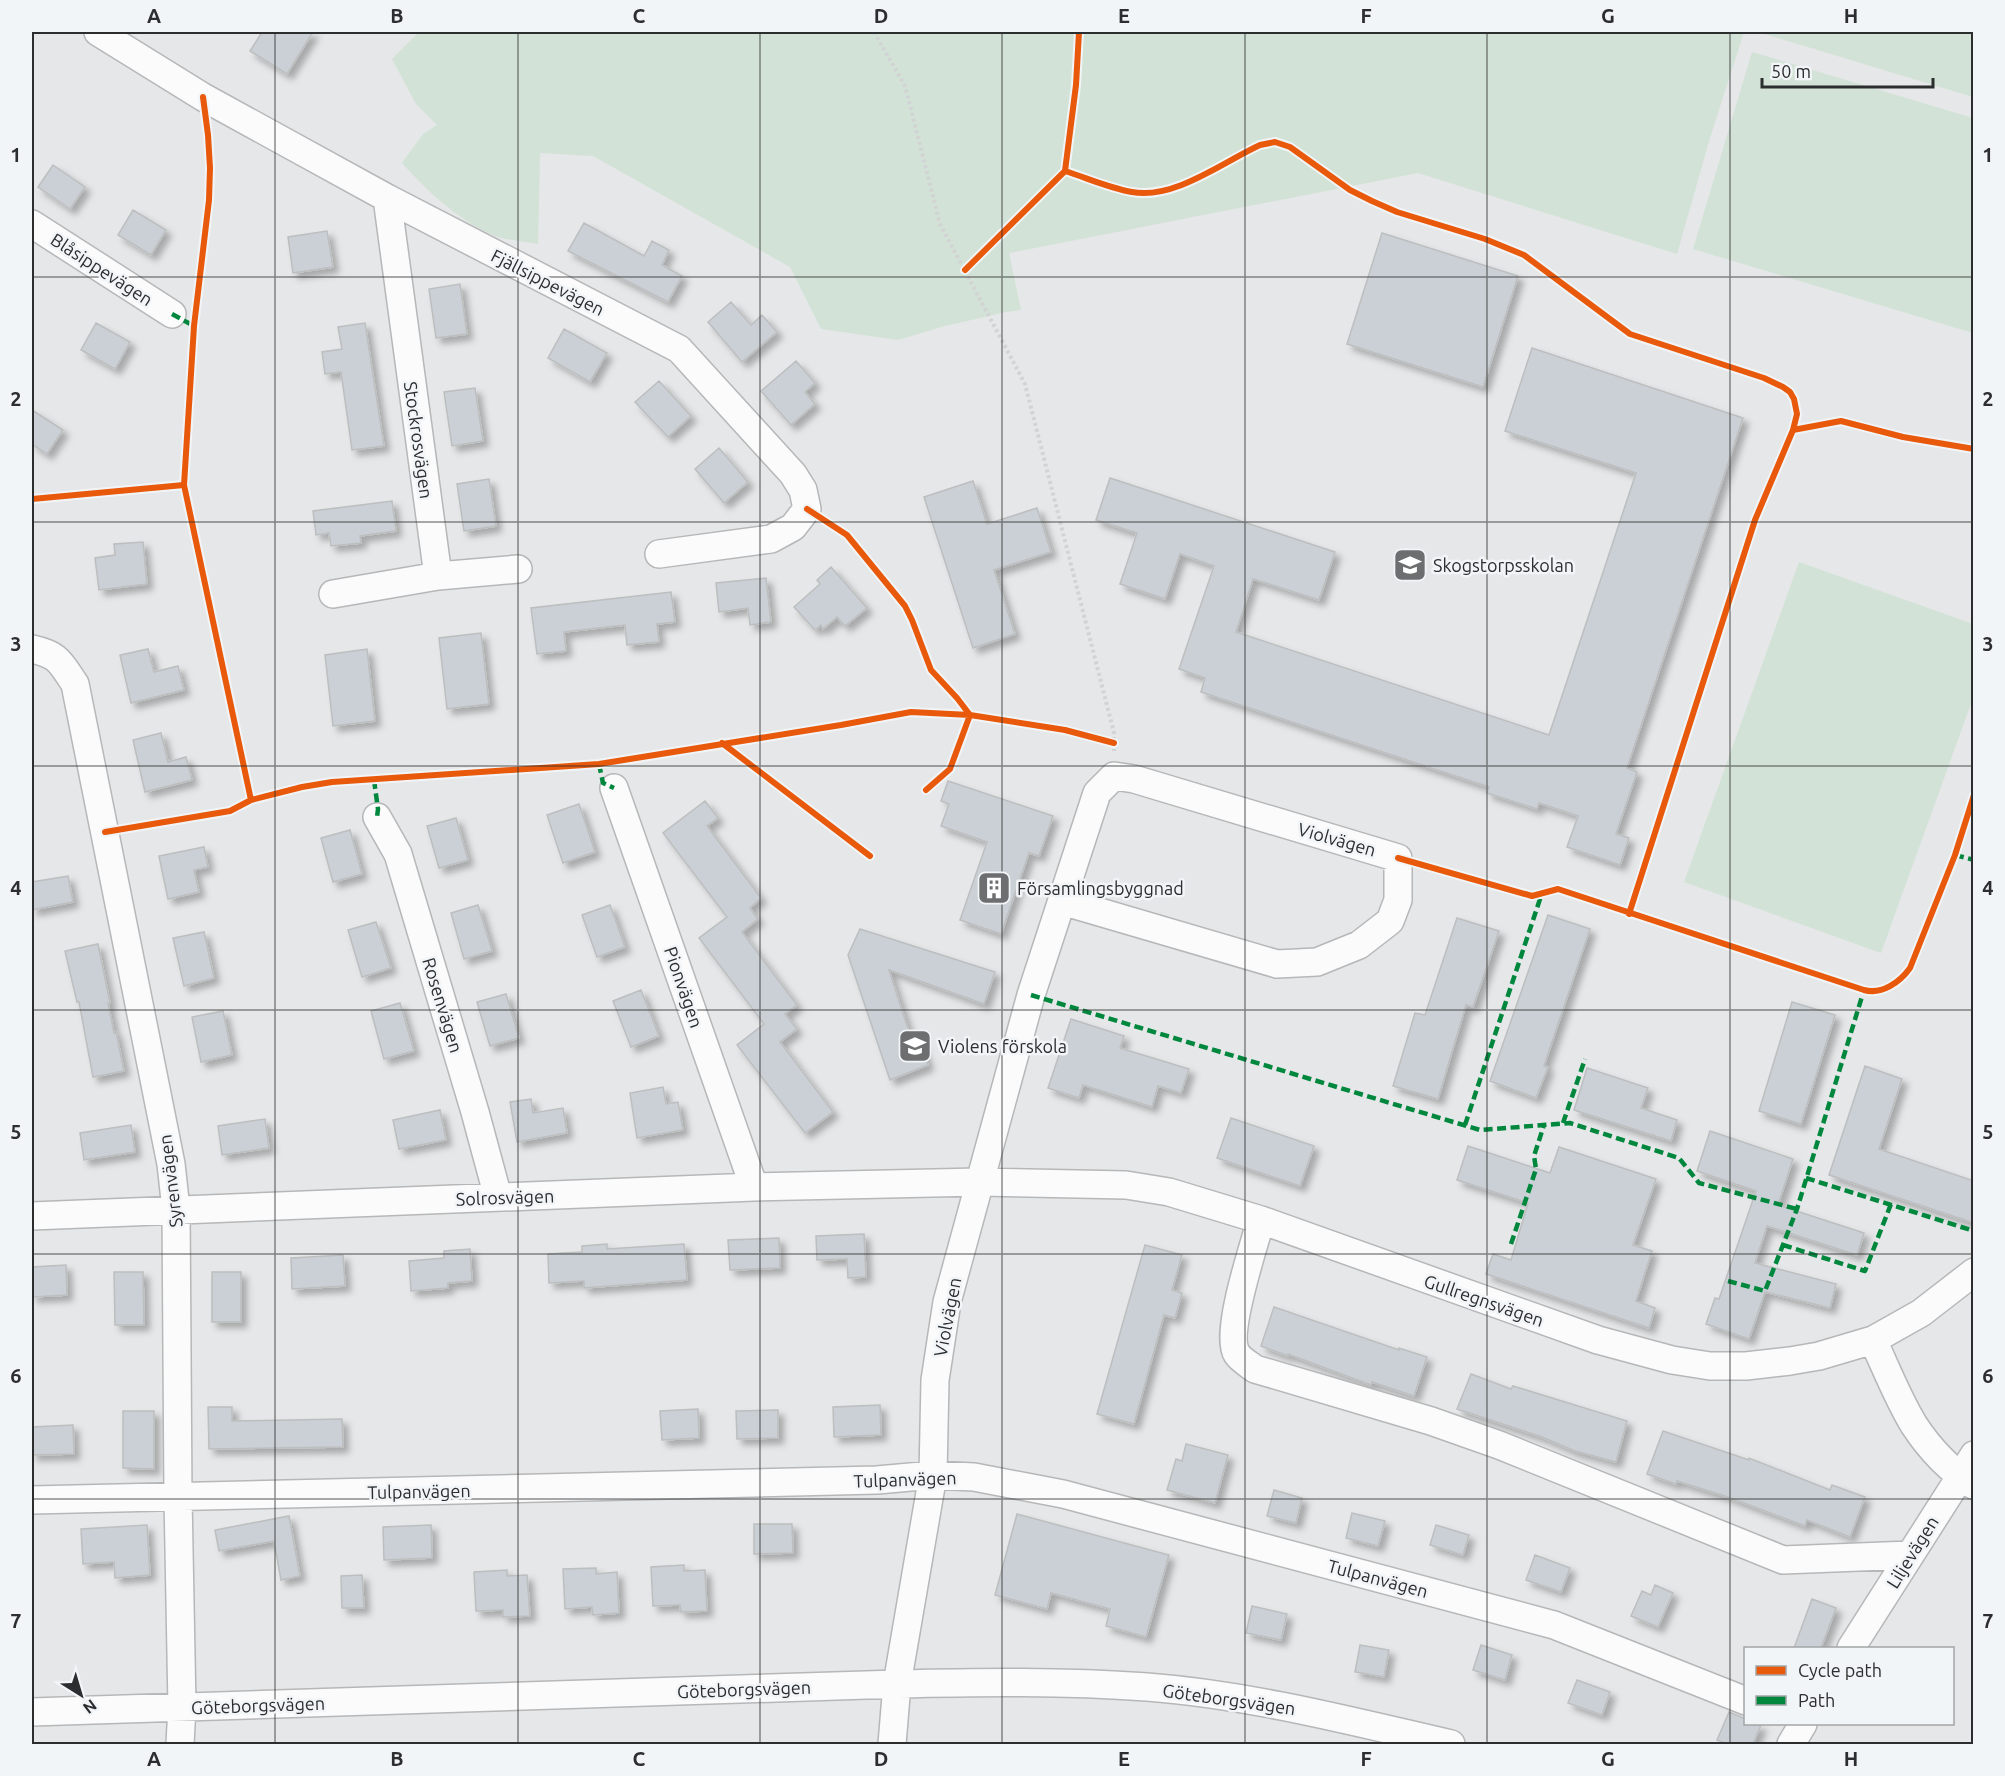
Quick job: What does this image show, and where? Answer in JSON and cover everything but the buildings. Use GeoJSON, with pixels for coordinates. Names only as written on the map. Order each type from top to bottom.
{"type":"FeatureCollection","features":[{"type":"Feature","properties":{"kind":"street","name":"Fjällsippevägen"},"geometry":{"type":"LineString","coordinates":[[98,32],[203,97],[387,198],[679,349],[793,474],[803,490],[807,509],[794,527],[771,539],[659,554]]}},
{"type":"Feature","properties":{"kind":"street","name":"Stockrosvägen"},"geometry":{"type":"LineString","coordinates":[[387,198],[438,576]]}},
{"type":"Feature","properties":{"kind":"street","name":"Blåsippevägen"},"geometry":{"type":"LineString","coordinates":[[32,224],[172,314]]}},
{"type":"Feature","properties":{"kind":"street"},"geometry":{"type":"LineString","coordinates":[[333,594],[438,576],[518,569]]}},
{"type":"Feature","properties":{"kind":"street","name":"Syrenvägen"},"geometry":{"type":"LineString","coordinates":[[32,650],[48,653],[54,657],[75,684],[171,1164],[176,1209],[182,1707],[180,1744]]}},
{"type":"Feature","properties":{"kind":"street","name":"Violvägen"},"geometry":{"type":"LineString","coordinates":[[892,1744],[897,1684],[933,1475],[935,1380],[946,1302],[1031,995],[1097,793],[1114,776],[1134,779],[1398,858],[1398,900],[1390,921],[1359,945],[1317,962],[1277,964],[1062,901]]}},
{"type":"Feature","properties":{"kind":"street","name":"Pionvägen"},"geometry":{"type":"LineString","coordinates":[[614,788],[754,1186]]}},
{"type":"Feature","properties":{"kind":"street","name":"Rosenvägen"},"geometry":{"type":"LineString","coordinates":[[377,817],[398,854],[498,1197]]}},
{"type":"Feature","properties":{"kind":"street","name":"Solrosvägen"},"geometry":{"type":"LineString","coordinates":[[32,1216],[754,1186],[979,1182]]}},
{"type":"Feature","properties":{"kind":"street","name":"Gullregnsvägen"},"geometry":{"type":"LineString","coordinates":[[979,1182],[1085,1184],[1169,1191],[1261,1220],[1598,1340],[1671,1360],[1710,1366],[1746,1366],[1819,1356],[1873,1340],[1921,1313],[1974,1272]]}},
{"type":"Feature","properties":{"kind":"street"},"geometry":{"type":"LineString","coordinates":[[1261,1220],[1234,1321],[1233,1341],[1236,1353],[1256,1369],[1431,1420],[1499,1445],[1783,1560],[1910,1555]]}},
{"type":"Feature","properties":{"kind":"street"},"geometry":{"type":"LineString","coordinates":[[1873,1340],[1914,1424],[1931,1447],[1969,1472]]}},
{"type":"Feature","properties":{"kind":"street","name":"Liljevägen"},"geometry":{"type":"LineString","coordinates":[[1852,1647],[1910,1555],[1969,1472]]}},
{"type":"Feature","properties":{"kind":"street","name":"Tulpanvägen"},"geometry":{"type":"LineString","coordinates":[[32,1500],[877,1480],[933,1475],[974,1478],[1063,1494],[1554,1624],[1744,1700]]}},
{"type":"Feature","properties":{"kind":"street","name":"Göteborgsvägen"},"geometry":{"type":"LineString","coordinates":[[32,1712],[1018,1682],[1148,1687],[1256,1701],[1312,1711],[1451,1744]]}},
{"type":"Feature","properties":{"kind":"street"},"geometry":{"type":"LineString","coordinates":[[1791,1744],[1802,1725]]}},
{"type":"Feature","properties":{"kind":"path"},"geometry":{"type":"LineString","coordinates":[[874,32],[905,86],[940,224],[1025,384],[1114,733],[1114,776]]}},
{"type":"Feature","properties":{"kind":"green space"},"geometry":{"type":"Polygon","coordinates":[[[419,32],[1744,32],[1710,138],[1677,254],[1418,173],[1009,253],[1021,310],[945,326],[898,340],[821,329],[790,267],[593,156],[540,153],[538,244],[506,239],[476,227],[431,193],[402,163],[423,134],[437,125],[416,104],[392,59],[419,32]]]}},
{"type":"Feature","properties":{"kind":"green space"},"geometry":{"type":"Polygon","coordinates":[[[1758,32],[1973,32],[1973,97],[1758,32]]]}},
{"type":"Feature","properties":{"kind":"green space"},"geometry":{"type":"Polygon","coordinates":[[[1752,52],[1973,118],[1973,333],[1693,249],[1752,52]]]}},
{"type":"Feature","properties":{"kind":"green space"},"geometry":{"type":"Polygon","coordinates":[[[1799,562],[1973,624],[1973,698],[1881,953],[1684,882],[1799,562]]]}},
{"type":"Feature","properties":{"kind":"marked path"},"geometry":{"type":"LineString","coordinates":[[172,314],[194,326]]}},
{"type":"Feature","properties":{"kind":"marked path"},"geometry":{"type":"LineString","coordinates":[[599,764],[603,783],[614,788]]}},
{"type":"Feature","properties":{"kind":"marked path"},"geometry":{"type":"LineString","coordinates":[[374,780],[377,817]]}},
{"type":"Feature","properties":{"kind":"marked path"},"geometry":{"type":"LineString","coordinates":[[1955,855],[1974,860]]}},
{"type":"Feature","properties":{"kind":"marked path"},"geometry":{"type":"LineString","coordinates":[[1465,1125],[1542,893]]}},
{"type":"Feature","properties":{"kind":"marked path"},"geometry":{"type":"LineString","coordinates":[[1728,1281],[1765,1291],[1797,1209],[1864,990]]}},
{"type":"Feature","properties":{"kind":"marked path"},"geometry":{"type":"LineString","coordinates":[[1031,995],[1480,1130],[1570,1123],[1679,1158],[1699,1183],[1797,1209]]}},
{"type":"Feature","properties":{"kind":"marked path"},"geometry":{"type":"LineString","coordinates":[[1563,1123],[1585,1059]]}},
{"type":"Feature","properties":{"kind":"marked path"},"geometry":{"type":"LineString","coordinates":[[1511,1244],[1536,1169],[1534,1156],[1544,1125]]}},
{"type":"Feature","properties":{"kind":"marked path"},"geometry":{"type":"LineString","coordinates":[[1806,1178],[1974,1231]]}},
{"type":"Feature","properties":{"kind":"marked path"},"geometry":{"type":"LineString","coordinates":[[1783,1245],[1865,1271],[1891,1204]]}},
{"type":"Feature","properties":{"kind":"cycle path"},"geometry":{"type":"LineString","coordinates":[[965,270],[1065,171],[1076,85],[1079,32]]}},
{"type":"Feature","properties":{"kind":"cycle path"},"geometry":{"type":"LineString","coordinates":[[203,97],[210,168],[209,200],[194,326],[184,485],[251,800]]}},
{"type":"Feature","properties":{"kind":"cycle path"},"geometry":{"type":"LineString","coordinates":[[1065,171],[1115,188],[1148,193],[1181,185],[1260,145],[1275,142],[1290,147],[1350,190],[1372,201],[1397,212],[1485,239],[1524,255],[1630,334],[1764,378],[1790,392],[1797,414],[1793,430],[1755,520],[1629,914]]}},
{"type":"Feature","properties":{"kind":"cycle path"},"geometry":{"type":"LineString","coordinates":[[1793,430],[1841,421],[1903,437],[1974,449]]}},
{"type":"Feature","properties":{"kind":"cycle path"},"geometry":{"type":"LineString","coordinates":[[32,499],[184,485]]}},
{"type":"Feature","properties":{"kind":"cycle path"},"geometry":{"type":"LineString","coordinates":[[807,509],[847,535],[905,606],[931,670],[970,715],[950,769],[926,790]]}},
{"type":"Feature","properties":{"kind":"cycle path"},"geometry":{"type":"LineString","coordinates":[[105,832],[230,811],[251,800],[332,782],[599,764],[911,712],[970,715],[1065,730],[1114,743]]}},
{"type":"Feature","properties":{"kind":"cycle path"},"geometry":{"type":"LineString","coordinates":[[722,743],[870,856]]}},
{"type":"Feature","properties":{"kind":"cycle path"},"geometry":{"type":"LineString","coordinates":[[1398,858],[1532,896],[1558,889],[1864,990],[1877,991],[1896,982],[1910,968],[1955,855],[1974,795]]}},
{"type":"Feature","properties":{"kind":"place","name":"Skogstorpsskolan"},"geometry":{"type":"Point","coordinates":[1410,565]}},
{"type":"Feature","properties":{"kind":"place","name":"Församlingsbyggnad"},"geometry":{"type":"Point","coordinates":[994,888]}},
{"type":"Feature","properties":{"kind":"place","name":"Violens förskola"},"geometry":{"type":"Point","coordinates":[915,1046]}}]}
